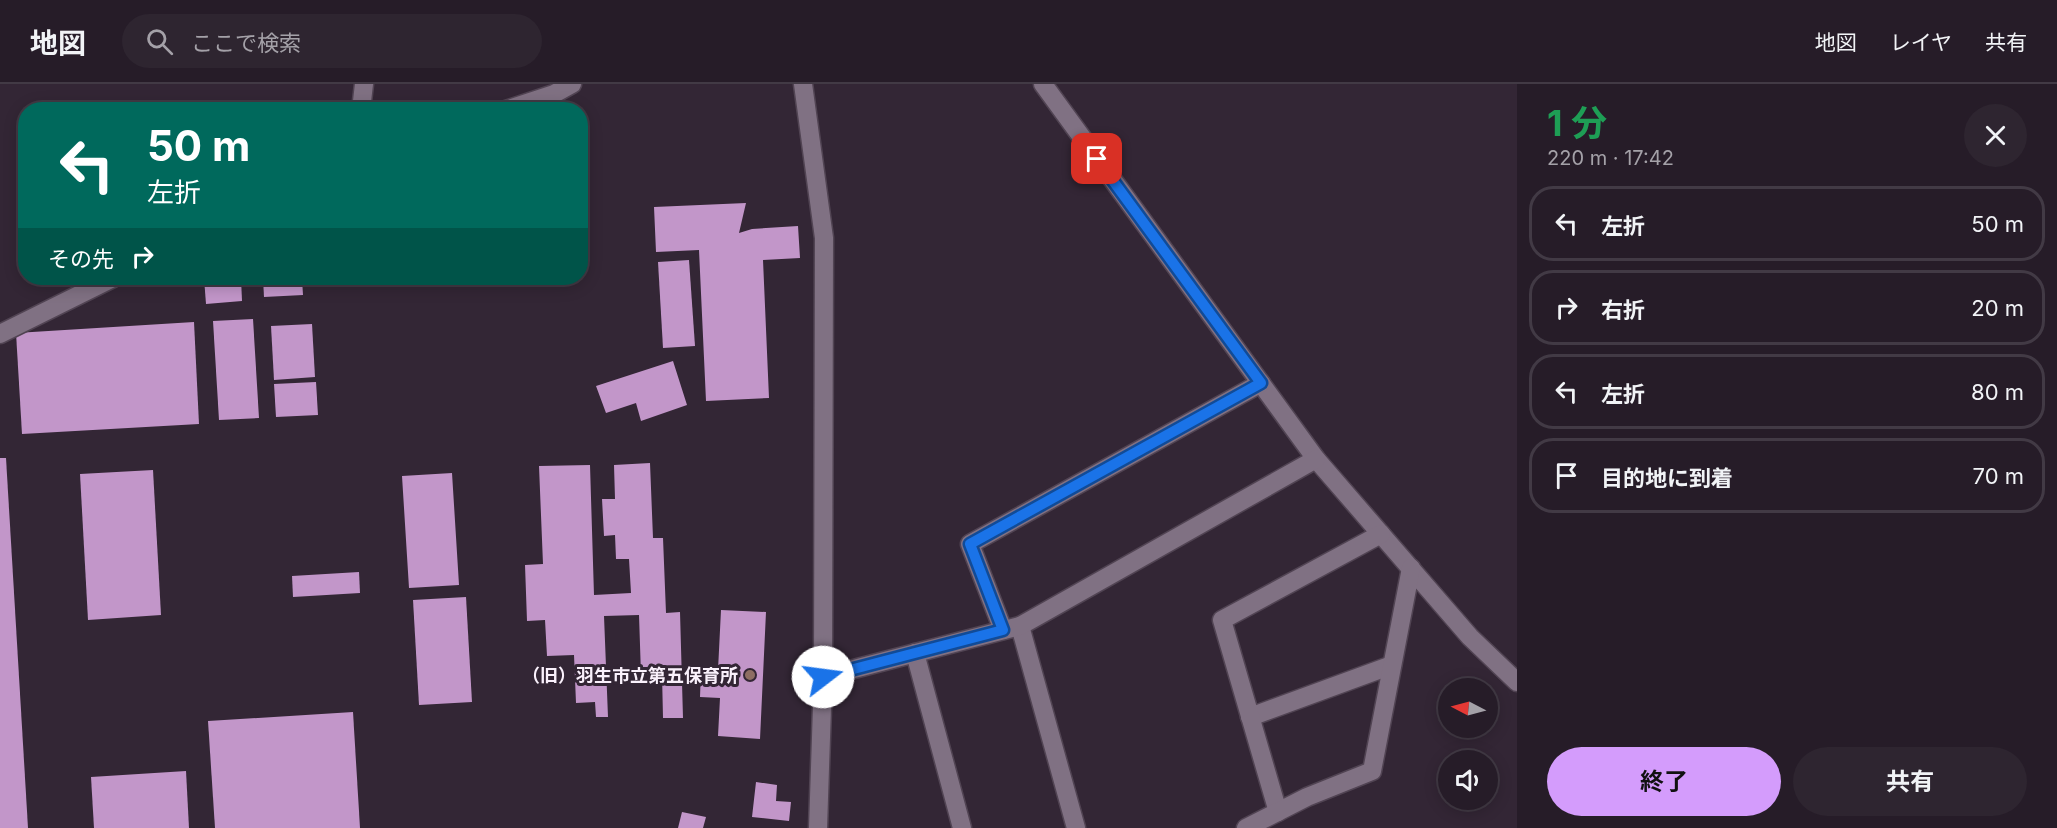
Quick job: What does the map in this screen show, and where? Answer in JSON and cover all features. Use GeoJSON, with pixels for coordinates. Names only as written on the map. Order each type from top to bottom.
{"type":"FeatureCollection","features":[{"type":"Feature","properties":{"kind":"street"},"geometry":{"type":"LineString","coordinates":[[362,102],[364,84]]}},
{"type":"Feature","properties":{"kind":"street"},"geometry":{"type":"LineString","coordinates":[[530,102],[554,94],[572,84]]}},
{"type":"Feature","properties":{"kind":"street"},"geometry":{"type":"LineString","coordinates":[[803,84],[824,238],[823,677],[818,828]]}},
{"type":"Feature","properties":{"kind":"street"},"geometry":{"type":"LineString","coordinates":[[1043,84],[1316,459],[1470,637],[1517,682]]}},
{"type":"Feature","properties":{"kind":"street"},"geometry":{"type":"LineString","coordinates":[[0,334],[99,285]]}},
{"type":"Feature","properties":{"kind":"street"},"geometry":{"type":"LineString","coordinates":[[1076,828],[1011,628],[970,544],[1261,383]]}},
{"type":"Feature","properties":{"kind":"street"},"geometry":{"type":"LineString","coordinates":[[823,677],[1011,628],[1316,459]]}},
{"type":"Feature","properties":{"kind":"street"},"geometry":{"type":"LineString","coordinates":[[1278,812],[1222,620],[1381,534]]}},
{"type":"Feature","properties":{"kind":"street"},"geometry":{"type":"LineString","coordinates":[[1246,828],[1307,797],[1372,771],[1411,568]]}},
{"type":"Feature","properties":{"kind":"street"},"geometry":{"type":"LineString","coordinates":[[915,653],[962,828]]}},
{"type":"Feature","properties":{"kind":"street"},"geometry":{"type":"LineString","coordinates":[[1250,717],[1392,664]]}},
{"type":"Feature","properties":{"kind":"building"},"geometry":{"type":"Polygon","coordinates":[[[746,203],[739,233],[752,229],[798,226],[800,258],[763,260],[769,398],[706,401],[699,250],[656,252],[654,207],[746,203]]]}},
{"type":"Feature","properties":{"kind":"building"},"geometry":{"type":"Polygon","coordinates":[[[689,260],[695,346],[663,348],[658,262],[689,260]]]}},
{"type":"Feature","properties":{"kind":"building"},"geometry":{"type":"Polygon","coordinates":[[[205,285],[241,285],[242,301],[206,304],[205,285]]]}},
{"type":"Feature","properties":{"kind":"building"},"geometry":{"type":"Polygon","coordinates":[[[263,285],[302,285],[303,295],[264,297],[263,285]]]}},
{"type":"Feature","properties":{"kind":"building"},"geometry":{"type":"Polygon","coordinates":[[[253,319],[259,418],[219,420],[213,321],[253,319]]]}},
{"type":"Feature","properties":{"kind":"building"},"geometry":{"type":"Polygon","coordinates":[[[194,322],[199,424],[22,434],[16,333],[194,322]]]}},
{"type":"Feature","properties":{"kind":"building"},"geometry":{"type":"Polygon","coordinates":[[[312,324],[315,377],[274,380],[271,326],[312,324]]]}},
{"type":"Feature","properties":{"kind":"building"},"geometry":{"type":"Polygon","coordinates":[[[673,361],[687,405],[641,421],[636,403],[606,413],[596,386],[673,361]]]}},
{"type":"Feature","properties":{"kind":"building"},"geometry":{"type":"Polygon","coordinates":[[[316,382],[318,415],[276,417],[274,384],[316,382]]]}},
{"type":"Feature","properties":{"kind":"building"},"geometry":{"type":"Polygon","coordinates":[[[0,458],[6,458],[28,828],[0,828],[0,458]]]}},
{"type":"Feature","properties":{"kind":"building"},"geometry":{"type":"Polygon","coordinates":[[[650,463],[653,538],[663,538],[666,613],[680,612],[683,718],[663,718],[662,674],[641,675],[639,615],[604,616],[608,717],[596,717],[595,702],[576,703],[574,655],[547,656],[545,620],[527,621],[525,565],[543,564],[539,466],[590,465],[594,595],[631,593],[629,559],[616,559],[615,535],[604,536],[602,499],[615,499],[614,465],[650,463]]]}},
{"type":"Feature","properties":{"kind":"building"},"geometry":{"type":"Polygon","coordinates":[[[153,470],[161,615],[88,620],[80,474],[153,470]]]}},
{"type":"Feature","properties":{"kind":"building"},"geometry":{"type":"Polygon","coordinates":[[[452,473],[459,585],[409,588],[402,476],[452,473]]]}},
{"type":"Feature","properties":{"kind":"building"},"geometry":{"type":"Polygon","coordinates":[[[359,572],[360,593],[293,597],[292,576],[359,572]]]}},
{"type":"Feature","properties":{"kind":"building"},"geometry":{"type":"Polygon","coordinates":[[[466,597],[472,702],[419,705],[413,600],[466,597]]]}},
{"type":"Feature","properties":{"kind":"building"},"geometry":{"type":"Polygon","coordinates":[[[721,610],[766,612],[760,739],[718,736],[720,698],[700,697],[701,669],[718,670],[721,610]]]}},
{"type":"Feature","properties":{"kind":"building"},"geometry":{"type":"Polygon","coordinates":[[[353,712],[360,828],[215,828],[208,721],[353,712]]]}},
{"type":"Feature","properties":{"kind":"building"},"geometry":{"type":"Polygon","coordinates":[[[186,771],[189,828],[94,828],[91,777],[186,771]]]}},
{"type":"Feature","properties":{"kind":"building"},"geometry":{"type":"Polygon","coordinates":[[[756,782],[777,785],[776,801],[791,802],[789,821],[752,817],[756,782]]]}},
{"type":"Feature","properties":{"kind":"building"},"geometry":{"type":"Polygon","coordinates":[[[682,812],[706,817],[703,828],[678,828],[682,812]]]}},
{"type":"Feature","properties":{"kind":"place","name":"（旧）羽生市立第五保育所"},"geometry":{"type":"Point","coordinates":[750,675]}},
{"type":"Feature","properties":{"kind":"route"},"geometry":{"type":"LineString","coordinates":[[823,677],[1003,630],[970,544],[1261,383],[1097,159]]}}]}
